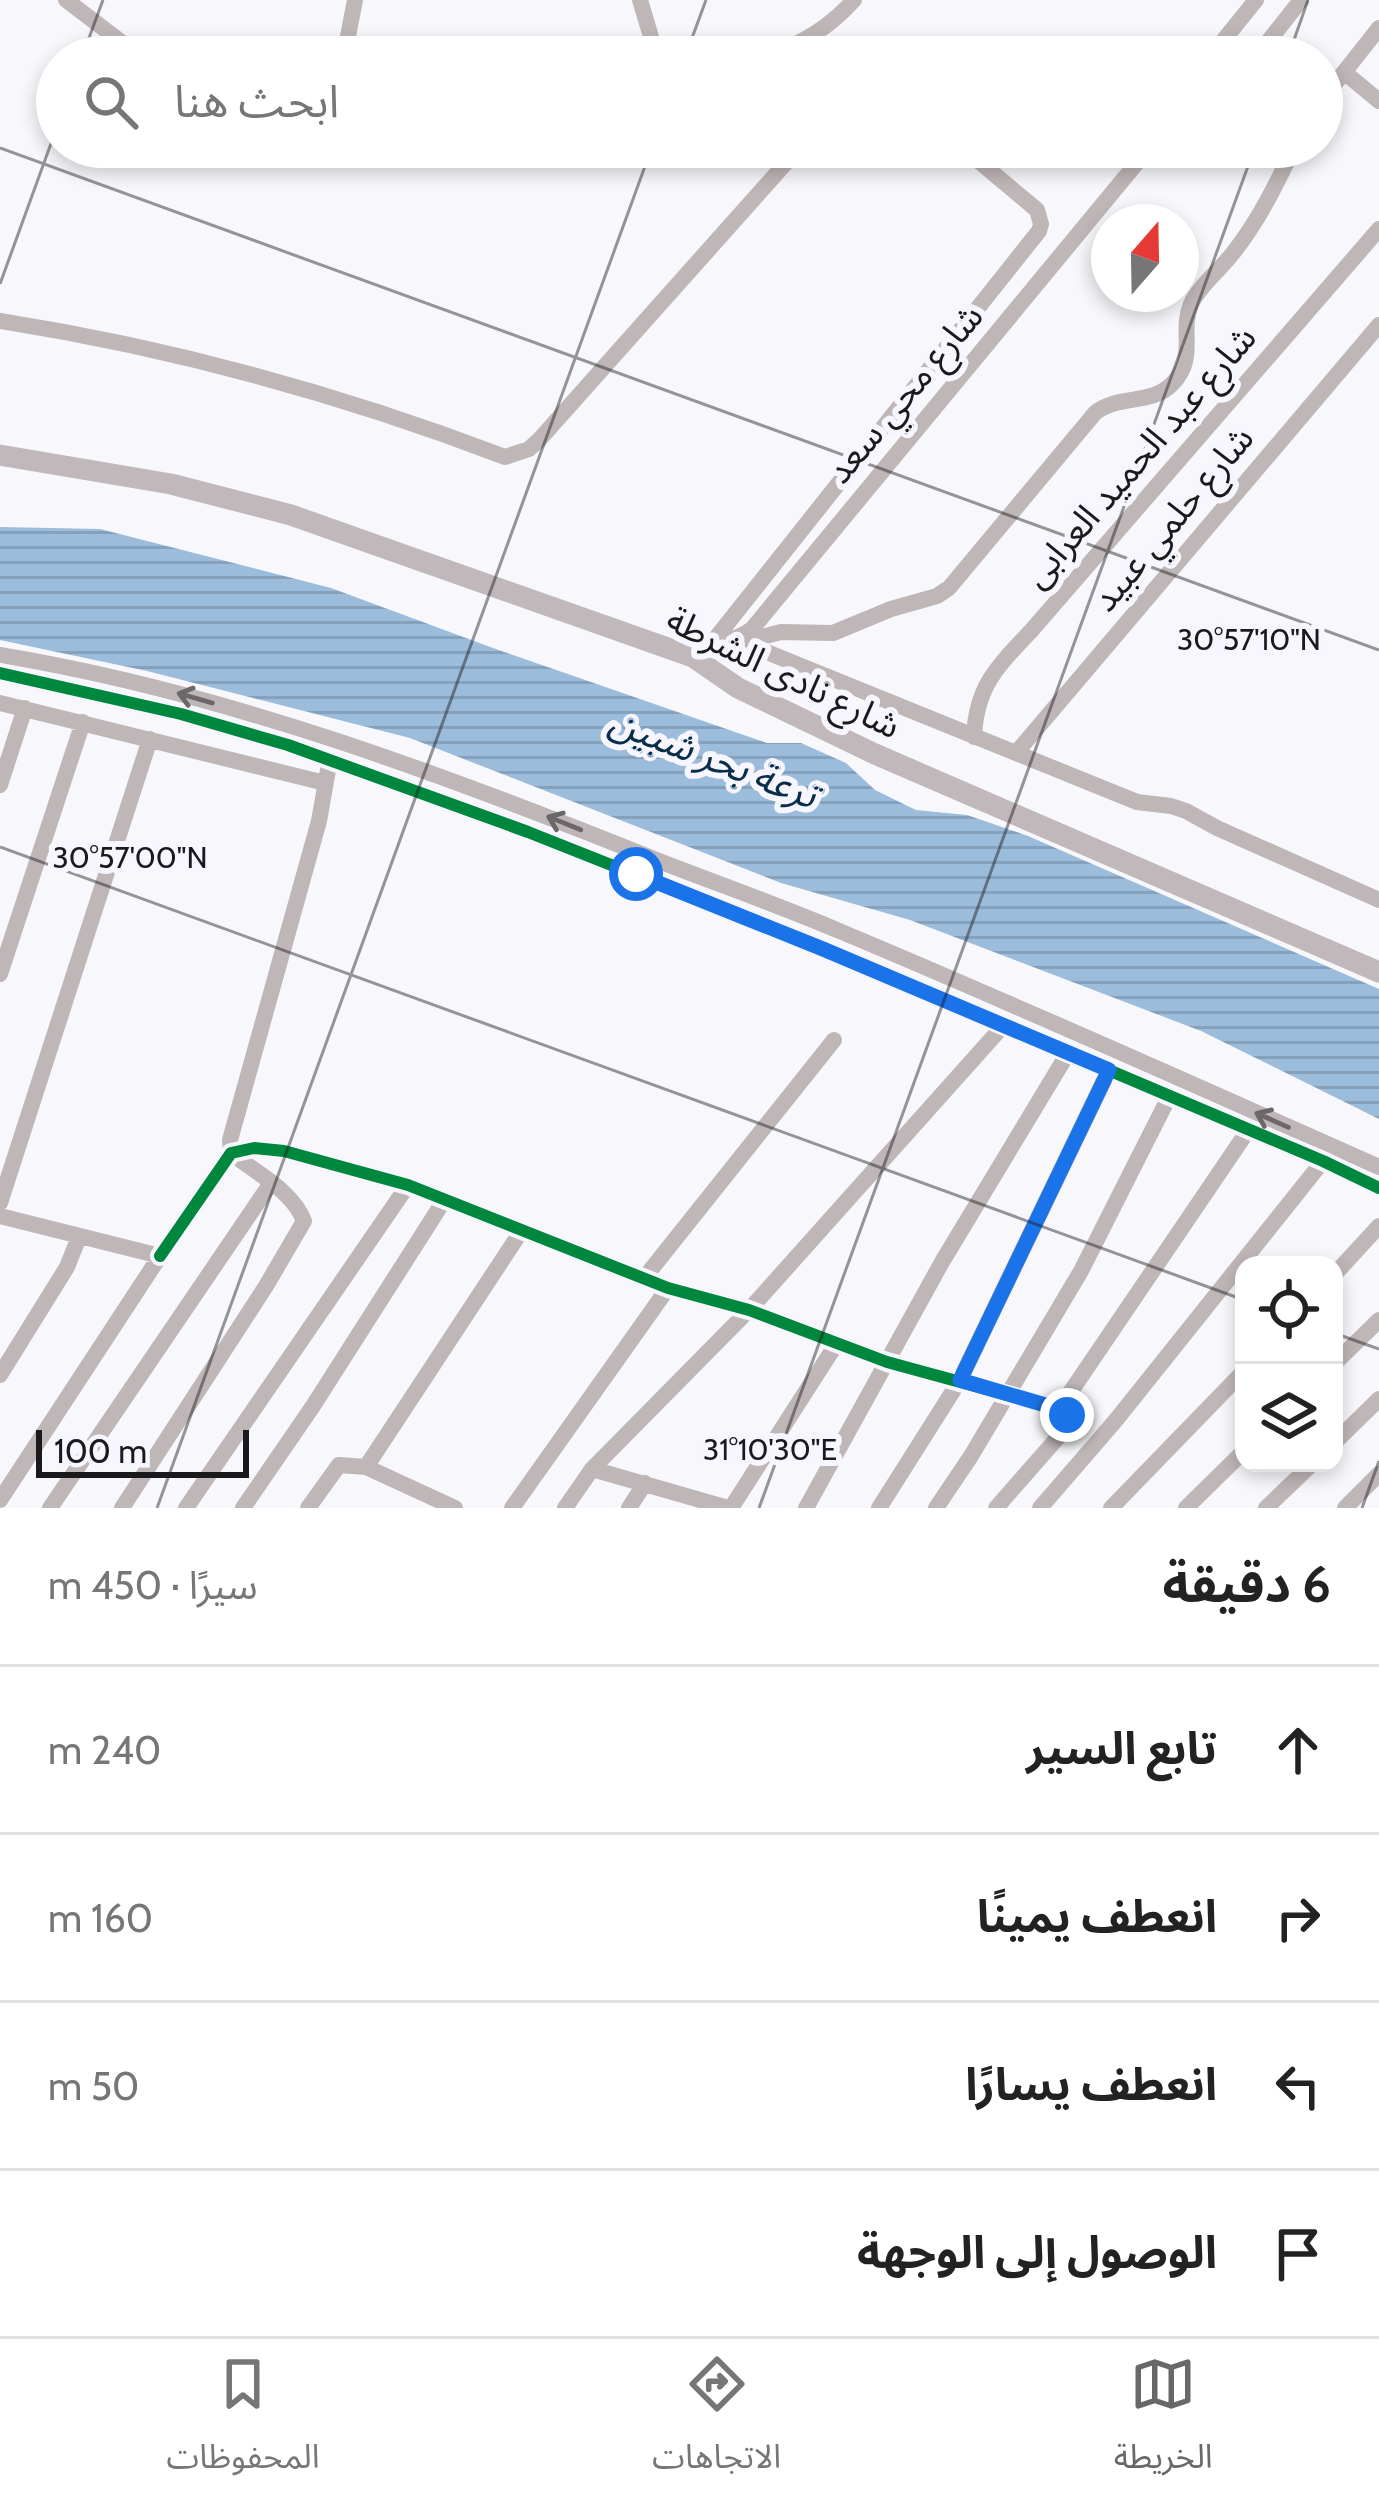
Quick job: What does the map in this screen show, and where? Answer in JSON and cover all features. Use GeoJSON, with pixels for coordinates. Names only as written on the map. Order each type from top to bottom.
{"type":"FeatureCollection","features":[{"type":"Feature","properties":{"kind":"main road","name":"شارع نادى الشرطة"},"geometry":{"type":"LineString","coordinates":[[0,455],[171,484],[291,515],[702,651],[738,688],[875,754],[1379,972]]}},
{"type":"Feature","properties":{"kind":"street"},"geometry":{"type":"LineString","coordinates":[[66,0],[113,36]]}},
{"type":"Feature","properties":{"kind":"street"},"geometry":{"type":"LineString","coordinates":[[348,36],[356,0]]}},
{"type":"Feature","properties":{"kind":"street"},"geometry":{"type":"LineString","coordinates":[[640,0],[651,36]]}},
{"type":"Feature","properties":{"kind":"street"},"geometry":{"type":"LineString","coordinates":[[812,36],[854,0]]}},
{"type":"Feature","properties":{"kind":"street"},"geometry":{"type":"LineString","coordinates":[[1227,36],[1256,0]]}},
{"type":"Feature","properties":{"kind":"street"},"geometry":{"type":"LineString","coordinates":[[1273,36],[1301,0]]}},
{"type":"Feature","properties":{"kind":"street"},"geometry":{"type":"LineString","coordinates":[[1379,28],[1344,72],[1379,101]]}},
{"type":"Feature","properties":{"kind":"street"},"geometry":{"type":"LineString","coordinates":[[0,321],[238,373],[357,406],[505,457],[516,455],[539,440],[781,168]]}},
{"type":"Feature","properties":{"kind":"street"},"geometry":{"type":"LineString","coordinates":[[702,651],[1039,231],[1037,210],[987,168]]}},
{"type":"Feature","properties":{"kind":"street","name":"شارع محي سعد"},"geometry":{"type":"LineString","coordinates":[[735,640],[752,628],[1133,168]]}},
{"type":"Feature","properties":{"kind":"street"},"geometry":{"type":"LineString","coordinates":[[702,651],[781,632],[833,633],[949,588],[1094,412],[1120,400],[1152,397],[1172,384],[1188,352],[1191,305],[1256,222],[1283,168]]}},
{"type":"Feature","properties":{"kind":"street","name":"شارع عبد الحميد العرابى"},"geometry":{"type":"LineString","coordinates":[[974,736],[977,707],[996,668],[1379,229]]}},
{"type":"Feature","properties":{"kind":"street","name":"شارع حلمي عبيد"},"geometry":{"type":"LineString","coordinates":[[1016,753],[1379,326]]}},
{"type":"Feature","properties":{"kind":"street"},"geometry":{"type":"LineString","coordinates":[[735,640],[1138,802],[1179,808],[1379,900]]}},
{"type":"Feature","properties":{"kind":"street"},"geometry":{"type":"LineString","coordinates":[[0,655],[183,695],[341,741],[539,813],[833,928],[1379,1167]]}},
{"type":"Feature","properties":{"kind":"street"},"geometry":{"type":"LineString","coordinates":[[0,673],[181,714],[330,759],[672,888],[1379,1188]]}},
{"type":"Feature","properties":{"kind":"street"},"geometry":{"type":"LineString","coordinates":[[0,704],[325,783]]}},
{"type":"Feature","properties":{"kind":"street"},"geometry":{"type":"LineString","coordinates":[[0,785],[25,709]]}},
{"type":"Feature","properties":{"kind":"street"},"geometry":{"type":"LineString","coordinates":[[0,974],[83,722]]}},
{"type":"Feature","properties":{"kind":"street"},"geometry":{"type":"LineString","coordinates":[[150,739],[1,1214],[160,1256]]}},
{"type":"Feature","properties":{"kind":"street"},"geometry":{"type":"LineString","coordinates":[[0,1500],[232,1153],[231,1128],[319,821],[330,759]]}},
{"type":"Feature","properties":{"kind":"street"},"geometry":{"type":"LineString","coordinates":[[565,1508],[592,1469],[748,1310],[1003,1026]]}},
{"type":"Feature","properties":{"kind":"street"},"geometry":{"type":"LineString","coordinates":[[645,1277],[834,1040]]}},
{"type":"Feature","properties":{"kind":"street"},"geometry":{"type":"LineString","coordinates":[[806,1508],[942,1262],[1068,1053]]}},
{"type":"Feature","properties":{"kind":"street"},"geometry":{"type":"LineString","coordinates":[[879,1508],[960,1380],[1109,1070]]}},
{"type":"Feature","properties":{"kind":"street"},"geometry":{"type":"LineString","coordinates":[[936,1508],[1081,1271],[1169,1096]]}},
{"type":"Feature","properties":{"kind":"street"},"geometry":{"type":"LineString","coordinates":[[1059,1409],[1249,1129]]}},
{"type":"Feature","properties":{"kind":"street"},"geometry":{"type":"LineString","coordinates":[[232,1153],[254,1148],[284,1151],[407,1185],[668,1288],[748,1310],[887,1361],[1059,1409],[1070,1420],[1067,1426],[996,1508]]}},
{"type":"Feature","properties":{"kind":"street"},"geometry":{"type":"LineString","coordinates":[[122,1508],[304,1221],[292,1201],[232,1153]]}},
{"type":"Feature","properties":{"kind":"street"},"geometry":{"type":"LineString","coordinates":[[1040,1508],[1323,1161]]}},
{"type":"Feature","properties":{"kind":"street"},"geometry":{"type":"LineString","coordinates":[[50,1508],[271,1183]]}},
{"type":"Feature","properties":{"kind":"street"},"geometry":{"type":"LineString","coordinates":[[186,1508],[407,1185]]}},
{"type":"Feature","properties":{"kind":"street"},"geometry":{"type":"LineString","coordinates":[[243,1508],[314,1406],[445,1199]]}},
{"type":"Feature","properties":{"kind":"street"},"geometry":{"type":"LineString","coordinates":[[1343,1265],[1379,1226]]}},
{"type":"Feature","properties":{"kind":"street"},"geometry":{"type":"LineString","coordinates":[[366,1467],[522,1230]]}},
{"type":"Feature","properties":{"kind":"street"},"geometry":{"type":"LineString","coordinates":[[0,1375],[67,1267],[79,1237]]}},
{"type":"Feature","properties":{"kind":"street"},"geometry":{"type":"LineString","coordinates":[[512,1508],[668,1288]]}},
{"type":"Feature","properties":{"kind":"street"},"geometry":{"type":"LineString","coordinates":[[1343,1355],[1379,1321]]}},
{"type":"Feature","properties":{"kind":"street"},"geometry":{"type":"LineString","coordinates":[[592,1469],[645,1483],[696,1504],[729,1508],[837,1342]]}},
{"type":"Feature","properties":{"kind":"street"},"geometry":{"type":"LineString","coordinates":[[1111,1508],[1235,1381]]}},
{"type":"Feature","properties":{"kind":"street"},"geometry":{"type":"LineString","coordinates":[[1343,1434],[1379,1399]]}},
{"type":"Feature","properties":{"kind":"street"},"geometry":{"type":"LineString","coordinates":[[1186,1508],[1235,1460]]}},
{"type":"Feature","properties":{"kind":"street"},"geometry":{"type":"LineString","coordinates":[[308,1508],[339,1465],[366,1467],[416,1500],[454,1508]]}},
{"type":"Feature","properties":{"kind":"street"},"geometry":{"type":"LineString","coordinates":[[1266,1508],[1304,1472]]}},
{"type":"Feature","properties":{"kind":"street"},"geometry":{"type":"LineString","coordinates":[[1345,1508],[1379,1474]]}},
{"type":"Feature","properties":{"kind":"street"},"geometry":{"type":"LineString","coordinates":[[629,1508],[645,1483]]}},
{"type":"Feature","properties":{"kind":"water","name":"ترعة بحر شبين"},"geometry":{"type":"Polygon","coordinates":[[[0,527],[100,529],[331,588],[767,743],[801,743],[846,763],[875,790],[916,810],[967,815],[1028,836],[1379,989],[1379,1119],[1201,1031],[910,920],[781,883],[410,738],[147,671],[0,640],[0,527]]]}},
{"type":"Feature","properties":{"kind":"cycle path"},"geometry":{"type":"LineString","coordinates":[[0,673],[181,714],[288,745],[528,832],[823,949],[1379,1188]]}},
{"type":"Feature","properties":{"kind":"cycle path"},"geometry":{"type":"LineString","coordinates":[[160,1256],[231,1153],[254,1148],[284,1151],[408,1185],[668,1288],[749,1310],[887,1362],[1059,1409]]}},
{"type":"Feature","properties":{"kind":"route"},"geometry":{"type":"LineString","coordinates":[[636,874],[1109,1070],[960,1380],[1067,1415]]}}]}
